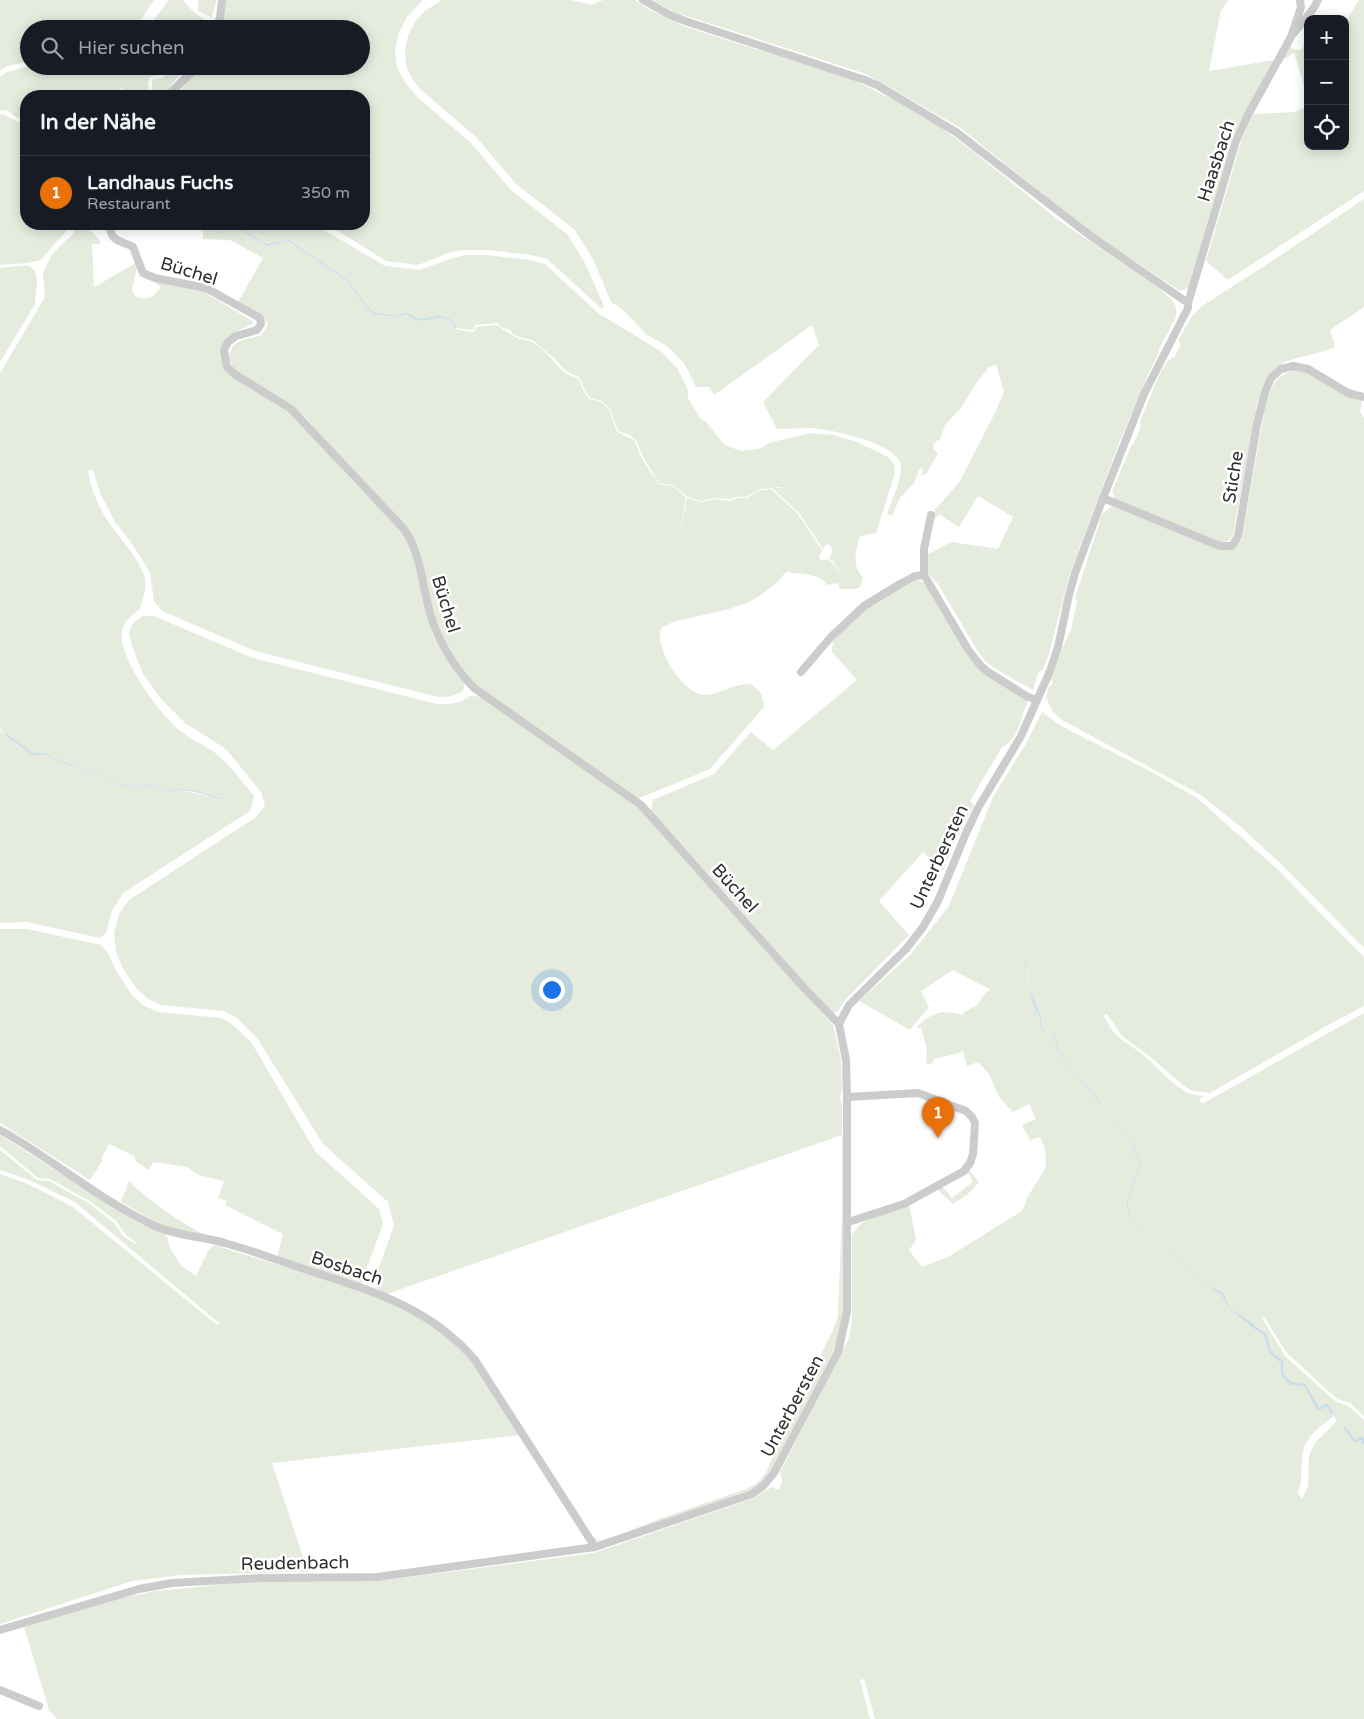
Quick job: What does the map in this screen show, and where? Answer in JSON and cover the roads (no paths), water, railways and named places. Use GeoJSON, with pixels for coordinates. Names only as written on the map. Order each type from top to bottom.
{"type":"FeatureCollection","features":[{"type":"Feature","properties":{"kind":"street"},"geometry":{"type":"LineString","coordinates":[[219,20],[222,0]]}},
{"type":"Feature","properties":{"kind":"street"},"geometry":{"type":"LineString","coordinates":[[643,0],[670,15],[688,22],[877,85],[956,132],[1092,237],[1188,303]]}},
{"type":"Feature","properties":{"kind":"street","name":"Haasbach"},"geometry":{"type":"LineString","coordinates":[[1291,37],[1300,7],[1300,0]]}},
{"type":"Feature","properties":{"kind":"street","name":"Haasbach"},"geometry":{"type":"LineString","coordinates":[[1103,498],[1144,394],[1188,308],[1236,140],[1291,37],[1313,10],[1318,0]]}},
{"type":"Feature","properties":{"kind":"street"},"geometry":{"type":"LineString","coordinates":[[173,90],[189,75]]}},
{"type":"Feature","properties":{"kind":"street","name":"Büchel"},"geometry":{"type":"LineString","coordinates":[[110,230],[114,240],[133,247],[143,273],[155,278],[206,288],[260,318],[261,324],[257,330],[236,336],[228,342],[224,350],[227,367],[236,375],[291,409],[404,529],[415,549],[437,633],[446,651],[465,678],[474,688],[641,806],[805,989],[839,1024]]}},
{"type":"Feature","properties":{"kind":"street","name":"Stiche"},"geometry":{"type":"LineString","coordinates":[[1103,498],[1220,546],[1232,546],[1238,536],[1257,424],[1265,392],[1271,378],[1281,369],[1293,366],[1308,369],[1348,393],[1364,397]]}},
{"type":"Feature","properties":{"kind":"street","name":"Unterbersten"},"geometry":{"type":"LineString","coordinates":[[595,1547],[752,1494],[763,1486],[774,1473],[838,1352],[847,1312],[848,1222],[846,1060],[839,1024],[849,1005],[906,949],[923,927],[938,901],[978,808],[1021,736],[1058,647],[1075,573],[1103,498]]}},
{"type":"Feature","properties":{"kind":"street"},"geometry":{"type":"LineString","coordinates":[[931,515],[924,549],[924,575],[969,651],[981,666],[1028,697],[1037,700]]}},
{"type":"Feature","properties":{"kind":"street"},"geometry":{"type":"LineString","coordinates":[[801,672],[830,638],[864,606],[915,576],[924,575]]}},
{"type":"Feature","properties":{"kind":"street"},"geometry":{"type":"LineString","coordinates":[[847,1097],[918,1093],[966,1111],[972,1116],[975,1123],[973,1154],[970,1163],[964,1170],[904,1204],[848,1222]]}},
{"type":"Feature","properties":{"kind":"street","name":"Bosbach"},"geometry":{"type":"LineString","coordinates":[[0,1130],[89,1188],[156,1226],[176,1234],[228,1244],[368,1290],[408,1307],[437,1325],[462,1345],[475,1360],[595,1547]]}},
{"type":"Feature","properties":{"kind":"street","name":"Reudenbach"},"geometry":{"type":"LineString","coordinates":[[0,1630],[139,1589],[172,1583],[261,1578],[377,1577],[595,1547]]}},
{"type":"Feature","properties":{"kind":"street"},"geometry":{"type":"LineString","coordinates":[[0,1690],[39,1706]]}},
{"type":"Feature","properties":{"kind":"water"},"geometry":{"type":"Polygon","coordinates":[[[241,230],[268,244],[289,240],[348,280],[368,308],[376,313],[397,316],[406,312],[416,318],[443,316],[454,322],[456,328],[454,329],[453,323],[443,318],[417,320],[406,314],[397,317],[376,315],[367,309],[347,281],[288,241],[268,246],[241,230]]]}},
{"type":"Feature","properties":{"kind":"water"},"geometry":{"type":"Polygon","coordinates":[[[0,729],[33,753],[46,754],[84,770],[99,774],[119,784],[142,787],[151,785],[169,790],[192,790],[217,797],[228,797],[216,798],[192,791],[169,791],[151,786],[143,788],[119,785],[99,775],[84,771],[45,755],[33,755],[0,729]]]}},
{"type":"Feature","properties":{"kind":"water"},"geometry":{"type":"Polygon","coordinates":[[[1027,956],[1026,969],[1029,984],[1025,968],[1027,956]]]}},
{"type":"Feature","properties":{"kind":"water"},"geometry":{"type":"Polygon","coordinates":[[[1029,984],[1043,1028],[1047,1033],[1055,1035],[1058,1050],[1062,1051],[1063,1058],[1101,1101],[1114,1122],[1133,1143],[1136,1154],[1141,1162],[1128,1201],[1129,1217],[1209,1285],[1224,1294],[1228,1306],[1255,1325],[1253,1328],[1227,1306],[1222,1295],[1208,1285],[1128,1217],[1127,1201],[1140,1162],[1135,1155],[1132,1143],[1114,1123],[1101,1102],[1099,1103],[1062,1058],[1061,1052],[1057,1051],[1054,1036],[1046,1033],[1043,1031],[1029,984]]]}},
{"type":"Feature","properties":{"kind":"waterway"},"geometry":{"type":"LineString","coordinates":[[1252,1326],[1265,1334],[1270,1352],[1282,1362],[1282,1374],[1290,1383],[1305,1385],[1318,1409],[1327,1405],[1332,1413]]}},
{"type":"Feature","properties":{"kind":"waterway"},"geometry":{"type":"LineString","coordinates":[[1345,1428],[1355,1441],[1362,1438],[1364,1443]]}},
{"type":"Feature","properties":{"kind":"place","name":"Landhaus Fuchs"},"geometry":{"type":"Point","coordinates":[938,1138]}}]}
